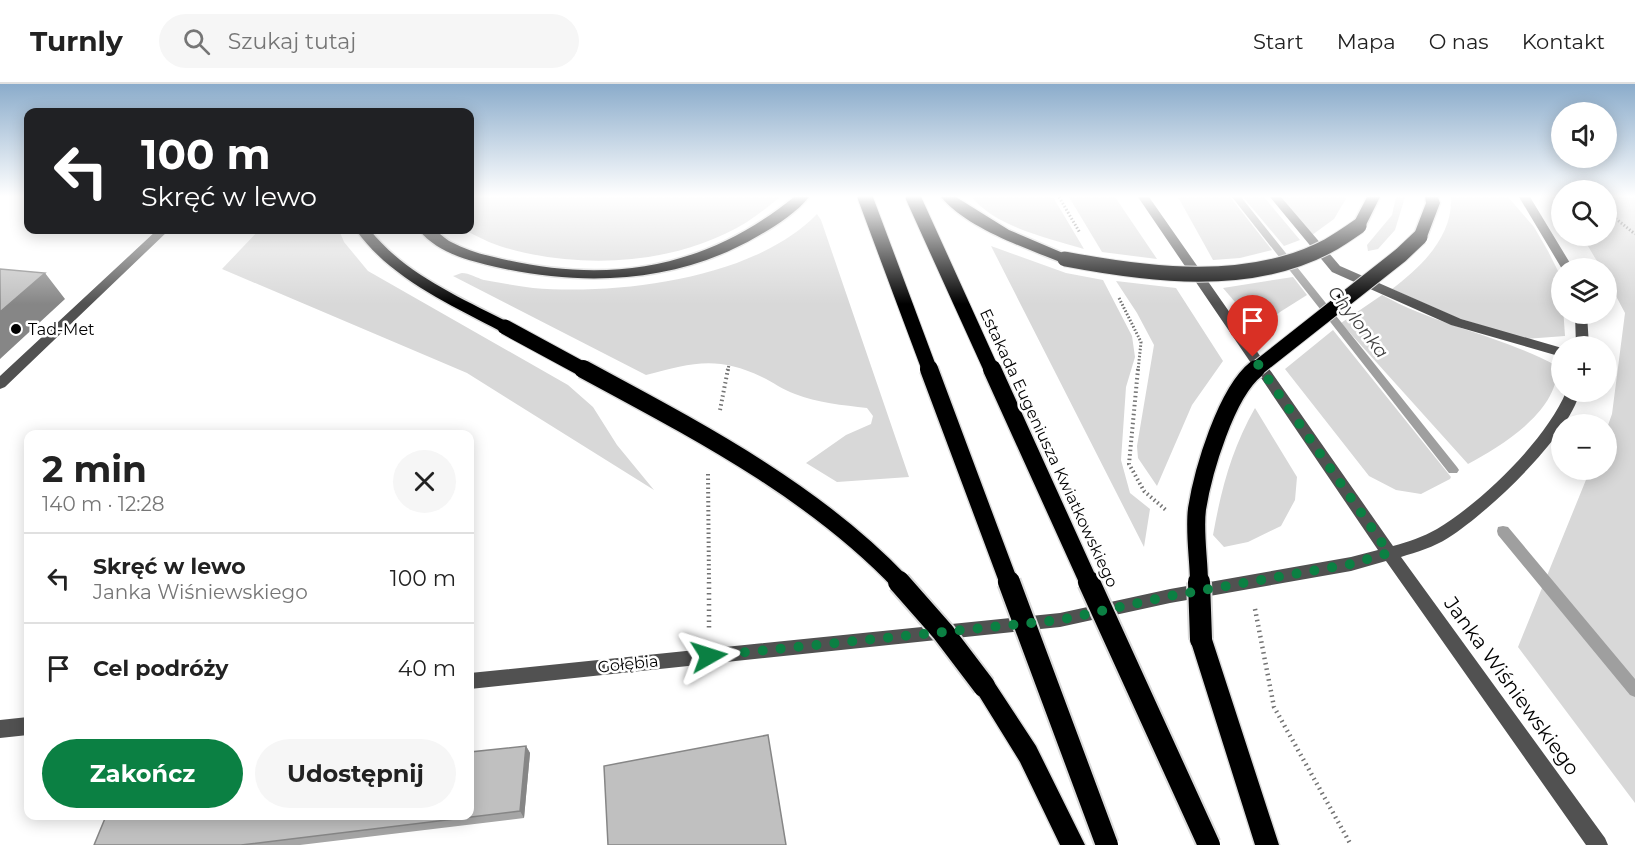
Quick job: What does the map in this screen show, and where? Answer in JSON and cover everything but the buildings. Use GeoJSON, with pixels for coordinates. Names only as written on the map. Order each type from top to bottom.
{"type":"FeatureCollection","features":[{"type":"Feature","properties":{"kind":"highway"},"geometry":{"type":"LineString","coordinates":[[430,234],[466,254],[523,270],[574,277],[622,274],[685,262],[734,246],[757,233]]}},
{"type":"Feature","properties":{"kind":"highway"},"geometry":{"type":"LineString","coordinates":[[878,233],[1107,845]]}},
{"type":"Feature","properties":{"kind":"highway","name":"Estakada Eugeniusza Kwiatkowskiego"},"geometry":{"type":"LineString","coordinates":[[929,233],[1209,845]]}},
{"type":"Feature","properties":{"kind":"highway"},"geometry":{"type":"LineString","coordinates":[[1003,233],[1065,259],[1107,268],[1164,275],[1197,275],[1247,270],[1299,259],[1331,245],[1349,233]]}},
{"type":"Feature","properties":{"kind":"highway"},"geometry":{"type":"LineString","coordinates":[[1267,845],[1201,639],[1197,510],[1220,423],[1248,376],[1298,333],[1401,255],[1422,233]]}},
{"type":"Feature","properties":{"kind":"highway"},"geometry":{"type":"LineString","coordinates":[[366,234],[399,265],[433,288],[727,449],[798,496],[865,549],[926,611],[984,686],[1028,754],[1072,845]]}},
{"type":"Feature","properties":{"kind":"street","name":"Janka Wiśniewskiego"},"geometry":{"type":"LineString","coordinates":[[1168,233],[1389,553],[1598,845]]}},
{"type":"Feature","properties":{"kind":"street"},"geometry":{"type":"LineString","coordinates":[[1305,233],[1336,269],[1456,322],[1551,350]]}},
{"type":"Feature","properties":{"kind":"street"},"geometry":{"type":"LineString","coordinates":[[1546,233],[1561,258]]}},
{"type":"Feature","properties":{"kind":"street"},"geometry":{"type":"LineString","coordinates":[[0,384],[159,234]]}},
{"type":"Feature","properties":{"kind":"street"},"geometry":{"type":"LineString","coordinates":[[1389,553],[1417,546],[1442,534],[1473,511],[1524,465],[1569,402]]}},
{"type":"Feature","properties":{"kind":"street","name":"Gołębia"},"geometry":{"type":"LineString","coordinates":[[474,681],[1060,620],[1170,596],[1351,564],[1389,553]]}},
{"type":"Feature","properties":{"kind":"street"},"geometry":{"type":"LineString","coordinates":[[0,729],[24,726]]}},
{"type":"Feature","properties":{"kind":"path"},"geometry":{"type":"LineString","coordinates":[[1080,233],[1082,236]]}},
{"type":"Feature","properties":{"kind":"path"},"geometry":{"type":"LineString","coordinates":[[1117,295],[1141,342],[1129,464],[1144,491],[1169,513]]}},
{"type":"Feature","properties":{"kind":"path"},"geometry":{"type":"LineString","coordinates":[[718,421],[729,364]]}},
{"type":"Feature","properties":{"kind":"path"},"geometry":{"type":"LineString","coordinates":[[709,467],[707,479],[709,656]]}},
{"type":"Feature","properties":{"kind":"path"},"geometry":{"type":"LineString","coordinates":[[1255,608],[1274,707],[1351,845]]}},
{"type":"Feature","properties":{"kind":"shaded area"},"geometry":{"type":"Polygon","coordinates":[[[726,233],[690,247],[660,255],[598,261],[536,255],[490,242],[473,234],[726,233]]]}},
{"type":"Feature","properties":{"kind":"shaded area"},"geometry":{"type":"Polygon","coordinates":[[[794,233],[825,233],[909,477],[837,482],[806,463],[846,435],[871,424],[873,416],[867,408],[812,400],[746,370],[731,366],[704,363],[646,375],[453,276],[465,273],[484,280],[533,288],[605,289],[644,285],[722,268],[758,254],[794,233]]]}},
{"type":"Feature","properties":{"kind":"shaded area"},"geometry":{"type":"Polygon","coordinates":[[[1030,233],[1074,233],[1084,249],[1030,233]]]}},
{"type":"Feature","properties":{"kind":"shaded area"},"geometry":{"type":"Polygon","coordinates":[[[1090,233],[1139,233],[1157,259],[1102,252],[1090,233]]]}},
{"type":"Feature","properties":{"kind":"shaded area"},"geometry":{"type":"Polygon","coordinates":[[[1198,233],[1258,233],[1272,250],[1240,258],[1213,260],[1198,233]]]}},
{"type":"Feature","properties":{"kind":"shaded area"},"geometry":{"type":"Polygon","coordinates":[[[1273,233],[1294,233],[1300,240],[1284,246],[1273,233]]]}},
{"type":"Feature","properties":{"kind":"shaded area"},"geometry":{"type":"Polygon","coordinates":[[[1377,233],[1393,233],[1378,249],[1368,251],[1367,245],[1377,233]]]}},
{"type":"Feature","properties":{"kind":"shaded area"},"geometry":{"type":"Polygon","coordinates":[[[1444,233],[1537,233],[1552,258],[1551,324],[1564,324],[1565,336],[1525,339],[1458,318],[1392,289],[1414,271],[1433,250],[1444,233]]]}},
{"type":"Feature","properties":{"kind":"shaded area"},"geometry":{"type":"Polygon","coordinates":[[[1617,233],[1635,233],[1635,803],[1518,647],[1586,480],[1617,480],[1617,414],[1612,414],[1614,402],[1617,402],[1617,375],[1625,313],[1617,298],[1617,258],[1595,258],[1588,246],[1617,246],[1617,233]]]}},
{"type":"Feature","properties":{"kind":"shaded area"},"geometry":{"type":"Polygon","coordinates":[[[255,234],[341,234],[344,242],[368,271],[568,385],[593,407],[617,445],[654,490],[467,373],[222,269],[255,234]]]}},
{"type":"Feature","properties":{"kind":"shaded area"},"geometry":{"type":"Polygon","coordinates":[[[991,246],[1066,273],[1103,280],[1132,336],[1135,357],[1126,387],[1121,460],[1130,493],[1150,509],[1144,547],[991,246]]]}},
{"type":"Feature","properties":{"kind":"shaded area"},"geometry":{"type":"Polygon","coordinates":[[[1293,277],[1307,295],[1280,312],[1259,330],[1223,288],[1293,277]]]}},
{"type":"Feature","properties":{"kind":"shaded area"},"geometry":{"type":"Polygon","coordinates":[[[1116,281],[1176,288],[1223,361],[1192,405],[1157,486],[1138,458],[1137,446],[1154,345],[1116,281]]]}},
{"type":"Feature","properties":{"kind":"shaded area"},"geometry":{"type":"Polygon","coordinates":[[[1382,295],[1425,315],[1514,347],[1551,363],[1551,393],[1539,412],[1526,425],[1468,464],[1341,323],[1382,295]]]}},
{"type":"Feature","properties":{"kind":"shaded area"},"geometry":{"type":"Polygon","coordinates":[[[1333,330],[1451,477],[1450,479],[1421,494],[1396,490],[1369,476],[1285,369],[1333,330]]]}},
{"type":"Feature","properties":{"kind":"shaded area"},"geometry":{"type":"Polygon","coordinates":[[[1255,408],[1297,477],[1295,500],[1281,526],[1248,542],[1224,547],[1213,535],[1220,502],[1228,470],[1255,408]]]}},
{"type":"Feature","properties":{"kind":"waterway","name":"Chylonka"},"geometry":{"type":"LineString","coordinates":[[1264,233],[1453,470]]}},
{"type":"Feature","properties":{"kind":"waterway","name":"Chylonka"},"geometry":{"type":"LineString","coordinates":[[1503,531],[1635,690]]}},
{"type":"Feature","properties":{"kind":"place","name":"Tad-Met"},"geometry":{"type":"Point","coordinates":[16,329]}},
{"type":"Feature","properties":{"kind":"route"},"geometry":{"type":"LineString","coordinates":[[709,656],[1060,620],[1170,596],[1351,564],[1389,553],[1253,357]]}}]}
